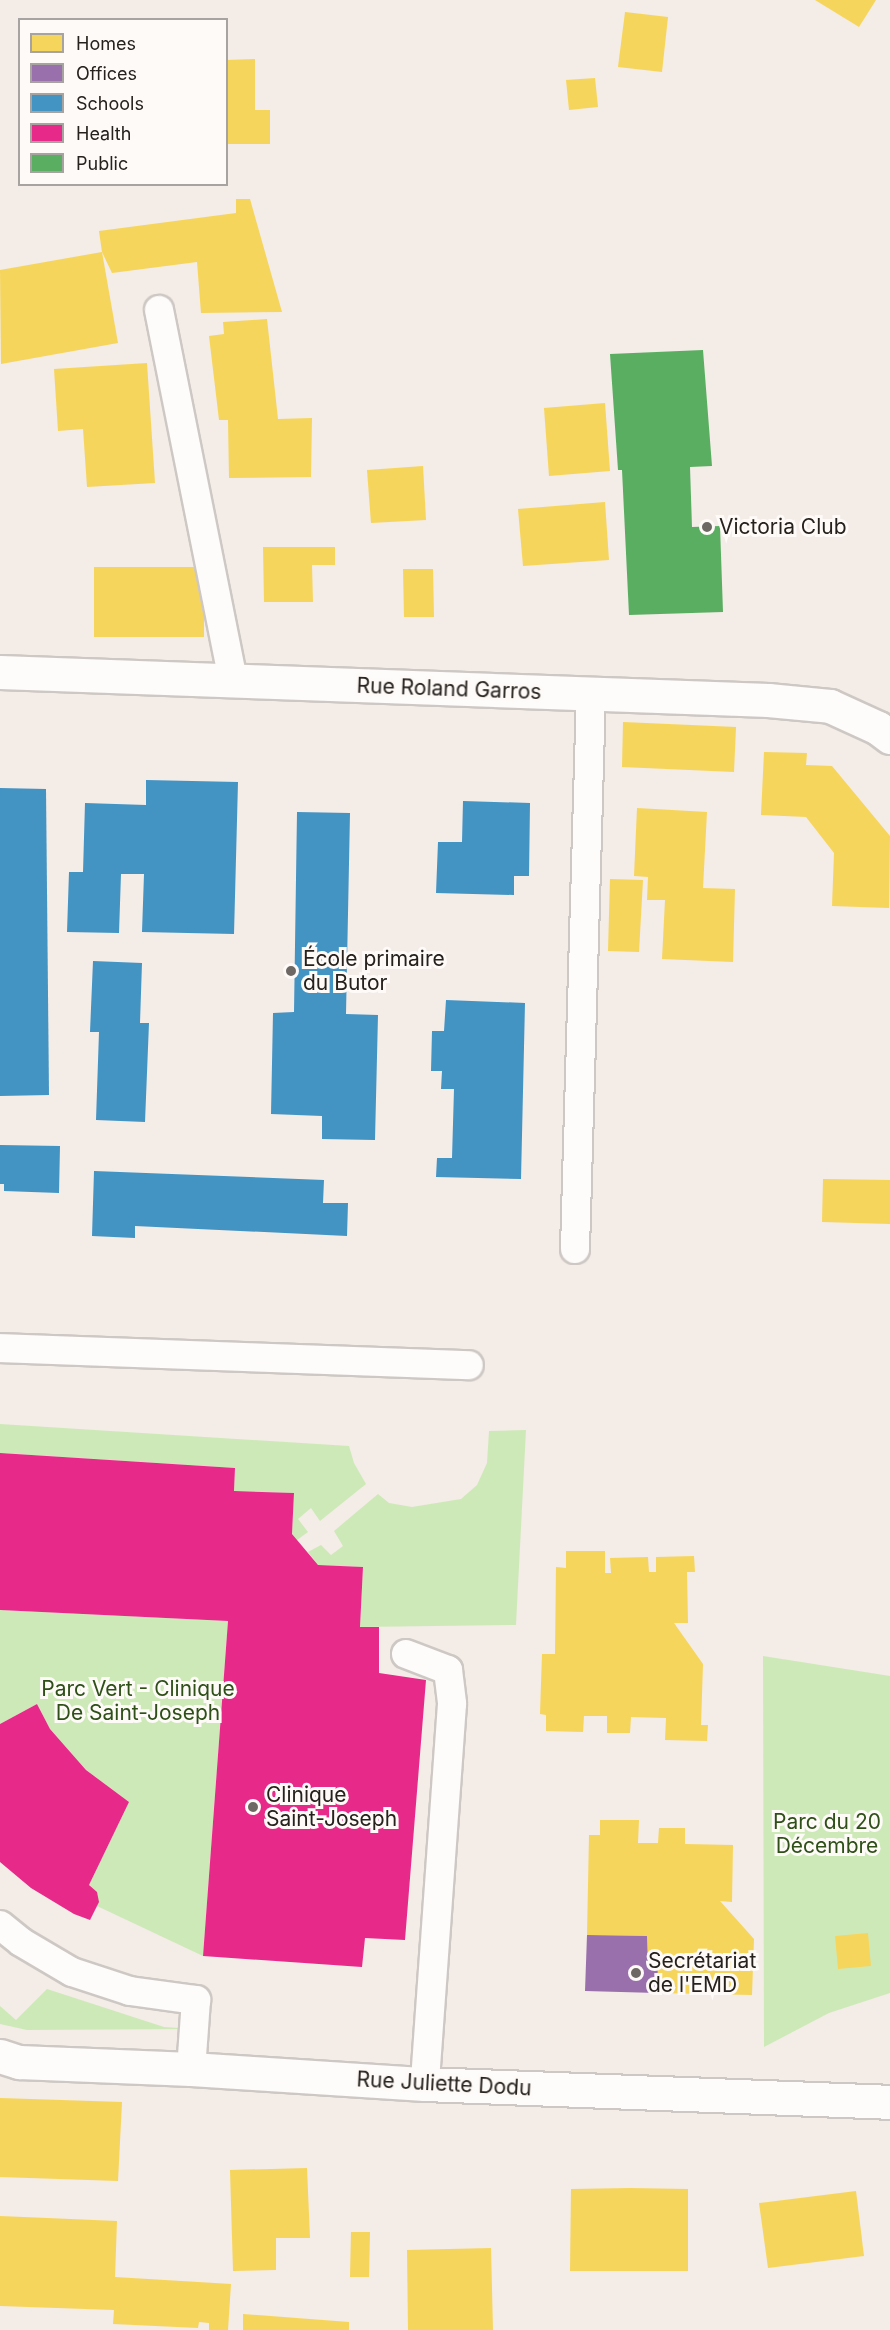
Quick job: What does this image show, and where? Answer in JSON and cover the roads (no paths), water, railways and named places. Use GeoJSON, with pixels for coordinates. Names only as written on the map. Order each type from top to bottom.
{"type":"FeatureCollection","features":[{"type":"Feature","properties":{"kind":"street","name":"Rue Roland Garros"},"geometry":{"type":"LineString","coordinates":[[0,672],[768,700],[830,706],[878,728],[890,737]]}},
{"type":"Feature","properties":{"kind":"street","name":"Rue Juliette Dodu"},"geometry":{"type":"LineString","coordinates":[[0,2056],[19,2062],[191,2069],[425,2085],[890,2102]]}},
{"type":"Feature","properties":{"kind":"lane"},"geometry":{"type":"LineString","coordinates":[[159,310],[234,679]]}},
{"type":"Feature","properties":{"kind":"lane"},"geometry":{"type":"LineString","coordinates":[[575,1249],[591,694]]}},
{"type":"Feature","properties":{"kind":"lane"},"geometry":{"type":"LineString","coordinates":[[0,1348],[469,1365]]}},
{"type":"Feature","properties":{"kind":"lane"},"geometry":{"type":"LineString","coordinates":[[406,1654],[448,1670],[452,1704],[425,2085]]}},
{"type":"Feature","properties":{"kind":"lane"},"geometry":{"type":"LineString","coordinates":[[0,1925],[21,1942],[72,1972],[130,1991],[196,2000],[191,2069]]}},
{"type":"Feature","properties":{"kind":"place","name":"Victoria Club"},"geometry":{"type":"Point","coordinates":[707,527]}},
{"type":"Feature","properties":{"kind":"place","name":"École primaire du Butor"},"geometry":{"type":"Point","coordinates":[291,971]}},
{"type":"Feature","properties":{"kind":"place","name":"Clinique Saint-Joseph"},"geometry":{"type":"Point","coordinates":[253,1807]}},
{"type":"Feature","properties":{"kind":"place","name":"Secrétariat de l'EMD"},"geometry":{"type":"Point","coordinates":[636,1973]}},
{"type":"Feature","properties":{"kind":"park label","name":"Parc Vert - Clinique De Saint-Joseph"},"geometry":{"type":"Point","coordinates":[138,1701]}},
{"type":"Feature","properties":{"kind":"park label","name":"Parc du 20 Décembre"},"geometry":{"type":"Point","coordinates":[827,1834]}}]}
